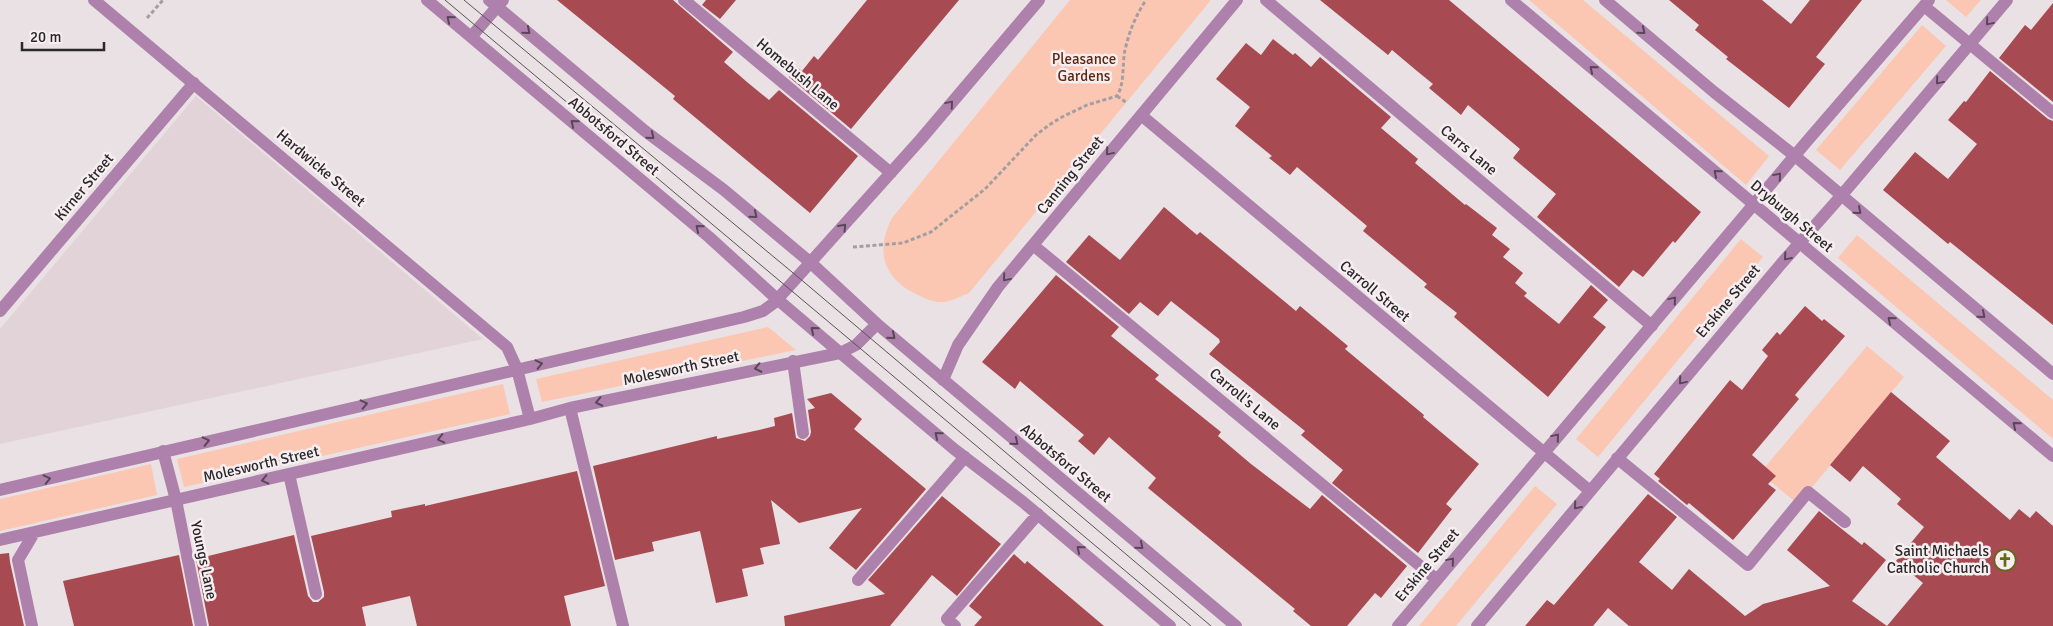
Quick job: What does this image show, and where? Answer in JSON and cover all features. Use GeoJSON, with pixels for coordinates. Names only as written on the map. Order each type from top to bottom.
{"type":"FeatureCollection","features":[{"type":"Feature","properties":{"kind":"street","name":"Hardwicke Street"},"geometry":{"type":"LineString","coordinates":[[94,0],[507,347],[517,369]]}},
{"type":"Feature","properties":{"kind":"street","name":"Abbotsford Street"},"geometry":{"type":"LineString","coordinates":[[427,0],[709,237],[777,299],[965,457],[1038,514],[1170,626]]}},
{"type":"Feature","properties":{"kind":"street"},"geometry":{"type":"LineString","coordinates":[[0,490],[744,317],[763,311],[811,263],[891,173],[1039,0]]}},
{"type":"Feature","properties":{"kind":"street","name":"Canning Street"},"geometry":{"type":"LineString","coordinates":[[943,380],[970,326],[998,287],[1237,0]]}},
{"type":"Feature","properties":{"kind":"street","name":"Carrs Lane"},"geometry":{"type":"LineString","coordinates":[[1266,0],[1652,326]]}},
{"type":"Feature","properties":{"kind":"street","name":"Dryburgh Street"},"geometry":{"type":"LineString","coordinates":[[1511,0],[2053,456]]}},
{"type":"Feature","properties":{"kind":"street"},"geometry":{"type":"LineString","coordinates":[[1605,0],[1795,156],[2053,374]]}},
{"type":"Feature","properties":{"kind":"street","name":"Erskine Street"},"geometry":{"type":"LineString","coordinates":[[1476,626],[2007,0]]}},
{"type":"Feature","properties":{"kind":"street","name":"Abbotsford Street"},"geometry":{"type":"LineString","coordinates":[[497,2],[645,131],[724,190],[811,263],[876,324],[1236,626]]}},
{"type":"Feature","properties":{"kind":"street"},"geometry":{"type":"LineString","coordinates":[[471,37],[497,2]]}},
{"type":"Feature","properties":{"kind":"street","name":"Homebush Lane"},"geometry":{"type":"LineString","coordinates":[[690,2],[891,173]]}},
{"type":"Feature","properties":{"kind":"street"},"geometry":{"type":"LineString","coordinates":[[1926,3],[1970,44],[2053,113]]}},
{"type":"Feature","properties":{"kind":"street","name":"Erskine Street"},"geometry":{"type":"LineString","coordinates":[[1398,626],[1926,3]]}},
{"type":"Feature","properties":{"kind":"street","name":"Kirner Street"},"geometry":{"type":"LineString","coordinates":[[0,311],[194,83]]}},
{"type":"Feature","properties":{"kind":"street","name":"Carroll Street"},"geometry":{"type":"LineString","coordinates":[[1140,115],[1590,491]]}},
{"type":"Feature","properties":{"kind":"street","name":"Carroll's Lane"},"geometry":{"type":"LineString","coordinates":[[1033,245],[1436,579]]}},
{"type":"Feature","properties":{"kind":"street"},"geometry":{"type":"LineString","coordinates":[[840,352],[856,345],[876,324]]}},
{"type":"Feature","properties":{"kind":"street","name":"Molesworth Street"},"geometry":{"type":"LineString","coordinates":[[0,540],[530,419],[570,408],[840,352]]}},
{"type":"Feature","properties":{"kind":"street"},"geometry":{"type":"LineString","coordinates":[[793,361],[803,433]]}},
{"type":"Feature","properties":{"kind":"street"},"geometry":{"type":"LineString","coordinates":[[517,369],[530,419]]}},
{"type":"Feature","properties":{"kind":"street"},"geometry":{"type":"LineString","coordinates":[[570,408],[623,626]]}},
{"type":"Feature","properties":{"kind":"street","name":"Youngs Lane"},"geometry":{"type":"LineString","coordinates":[[163,452],[176,500],[202,626]]}},
{"type":"Feature","properties":{"kind":"street"},"geometry":{"type":"LineString","coordinates":[[858,580],[965,457]]}},
{"type":"Feature","properties":{"kind":"street"},"geometry":{"type":"LineString","coordinates":[[1617,458],[1748,565],[1808,492],[1845,522]]}},
{"type":"Feature","properties":{"kind":"street"},"geometry":{"type":"LineString","coordinates":[[289,474],[316,594]]}},
{"type":"Feature","properties":{"kind":"street"},"geometry":{"type":"LineString","coordinates":[[956,626],[947,619],[1038,514]]}},
{"type":"Feature","properties":{"kind":"street"},"geometry":{"type":"LineString","coordinates":[[32,626],[18,560],[34,532]]}},
{"type":"Feature","properties":{"kind":"path"},"geometry":{"type":"LineString","coordinates":[[1118,96],[1125,50],[1133,24],[1146,0]]}},
{"type":"Feature","properties":{"kind":"path"},"geometry":{"type":"LineString","coordinates":[[1118,96],[1127,104]]}},
{"type":"Feature","properties":{"kind":"path"},"geometry":{"type":"LineString","coordinates":[[844,248],[903,243],[931,232],[985,189],[1036,135],[1049,125],[1087,105],[1118,96]]}},
{"type":"Feature","properties":{"kind":"shaded area"},"geometry":{"type":"Polygon","coordinates":[[[196,96],[483,339],[0,444],[0,329],[196,96]]]}},
{"type":"Feature","properties":{"kind":"green space","name":"Pleasance Gardens"},"geometry":{"type":"Polygon","coordinates":[[[1070,0],[1211,0],[969,293],[944,302],[930,300],[918,295],[897,281],[886,263],[884,242],[892,218],[1070,0]]]}},
{"type":"Feature","properties":{"kind":"green space"},"geometry":{"type":"Polygon","coordinates":[[[1529,0],[1583,0],[1769,156],[1746,185],[1529,0]]]}},
{"type":"Feature","properties":{"kind":"green space"},"geometry":{"type":"Polygon","coordinates":[[[1946,0],[1981,0],[1966,17],[1946,0]]]}},
{"type":"Feature","properties":{"kind":"green space"},"geometry":{"type":"Polygon","coordinates":[[[1922,25],[1946,46],[1840,170],[1816,150],[1922,25]]]}},
{"type":"Feature","properties":{"kind":"green space"},"geometry":{"type":"Polygon","coordinates":[[[1857,235],[2053,400],[2053,439],[1838,258],[1857,235]]]}},
{"type":"Feature","properties":{"kind":"green space"},"geometry":{"type":"Polygon","coordinates":[[[1741,239],[1763,257],[1598,457],[1576,439],[1741,239]]]}},
{"type":"Feature","properties":{"kind":"green space"},"geometry":{"type":"Polygon","coordinates":[[[768,327],[796,350],[542,402],[536,379],[768,327]]]}},
{"type":"Feature","properties":{"kind":"green space"},"geometry":{"type":"Polygon","coordinates":[[[1867,346],[1904,377],[1798,504],[1760,473],[1867,346]]]}},
{"type":"Feature","properties":{"kind":"green space"},"geometry":{"type":"Polygon","coordinates":[[[503,384],[510,414],[184,487],[177,459],[503,384]]]}},
{"type":"Feature","properties":{"kind":"green space"},"geometry":{"type":"Polygon","coordinates":[[[151,464],[157,495],[0,531],[0,499],[151,464]]]}},
{"type":"Feature","properties":{"kind":"green space"},"geometry":{"type":"Polygon","coordinates":[[[1535,486],[1557,504],[1456,626],[1419,626],[1535,486]]]}},
{"type":"Feature","properties":{"kind":"building"},"geometry":{"type":"Polygon","coordinates":[[[557,0],[673,0],[733,52],[724,62],[747,82],[769,100],[779,90],[858,156],[810,213],[673,99],[675,96],[557,0]]]}},
{"type":"Feature","properties":{"kind":"building"},"geometry":{"type":"Polygon","coordinates":[[[706,0],[736,0],[720,19],[702,5],[706,0]]]}},
{"type":"Feature","properties":{"kind":"building"},"geometry":{"type":"Polygon","coordinates":[[[867,0],[959,0],[851,129],[789,77],[797,67],[802,71],[814,56],[818,60],[867,0]]]}},
{"type":"Feature","properties":{"kind":"building"},"geometry":{"type":"Polygon","coordinates":[[[1320,0],[1449,0],[1701,212],[1675,243],[1673,241],[1643,277],[1633,270],[1619,287],[1537,217],[1556,194],[1513,158],[1520,149],[1468,105],[1461,115],[1429,88],[1433,84],[1392,50],[1388,55],[1320,0]]]}},
{"type":"Feature","properties":{"kind":"building"},"geometry":{"type":"Polygon","coordinates":[[[1669,0],[1762,0],[1791,24],[1810,0],[1862,0],[1816,57],[1825,64],[1789,108],[1726,59],[1728,57],[1695,30],[1699,25],[1669,0]]]}},
{"type":"Feature","properties":{"kind":"building"},"geometry":{"type":"Polygon","coordinates":[[[2053,3],[2053,102],[1999,58],[2025,25],[2031,30],[2053,3]]]}},
{"type":"Feature","properties":{"kind":"building"},"geometry":{"type":"Polygon","coordinates":[[[1273,39],[1293,55],[1295,53],[1311,67],[1320,57],[1391,117],[1381,128],[1418,159],[1415,163],[1465,205],[1497,228],[1492,235],[1510,249],[1503,257],[1523,273],[1515,283],[1527,293],[1524,296],[1559,324],[1591,285],[1608,300],[1593,317],[1606,327],[1548,397],[1454,317],[1457,313],[1424,287],[1427,284],[1363,231],[1367,226],[1297,167],[1290,175],[1269,158],[1272,156],[1235,126],[1250,107],[1216,79],[1246,43],[1261,55],[1273,39]]]}},
{"type":"Feature","properties":{"kind":"building"},"geometry":{"type":"Polygon","coordinates":[[[1990,71],[2048,119],[2053,121],[2053,325],[1950,242],[1948,244],[1883,190],[1915,152],[1948,179],[1977,144],[1948,120],[1964,101],[1966,102],[1990,71]]]}},
{"type":"Feature","properties":{"kind":"building"},"geometry":{"type":"Polygon","coordinates":[[[1164,207],[1197,235],[1200,232],[1296,311],[1300,306],[1348,346],[1345,349],[1479,464],[1446,504],[1452,509],[1418,553],[1332,483],[1343,470],[1301,435],[1305,431],[1209,354],[1220,342],[1219,339],[1171,301],[1158,316],[1140,302],[1129,314],[1066,262],[1089,235],[1120,260],[1164,207]]]}},
{"type":"Feature","properties":{"kind":"building"},"geometry":{"type":"Polygon","coordinates":[[[1056,275],[1119,327],[1111,336],[1159,375],[1155,379],[1221,432],[1218,436],[1251,464],[1310,509],[1322,495],[1407,566],[1381,598],[1375,593],[1347,626],[1311,626],[1293,611],[1295,609],[1148,488],[1156,478],[1109,437],[1094,455],[1078,441],[1084,435],[1020,381],[1015,389],[982,362],[1056,275]]]}},
{"type":"Feature","properties":{"kind":"building"},"geometry":{"type":"Polygon","coordinates":[[[1805,306],[1822,321],[1824,319],[1845,336],[1795,395],[1799,399],[1752,455],[1776,476],[1768,484],[1776,490],[1733,540],[1689,503],[1687,505],[1658,481],[1660,479],[1654,474],[1730,380],[1742,390],[1768,356],[1762,350],[1777,332],[1780,335],[1805,306]]]}},
{"type":"Feature","properties":{"kind":"building"},"geometry":{"type":"Polygon","coordinates":[[[1891,392],[1950,441],[1936,457],[2010,520],[2019,509],[2030,518],[2036,511],[2053,526],[2053,626],[1887,626],[1923,583],[1896,561],[1924,527],[1897,504],[1901,499],[1863,466],[1850,482],[1830,465],[1891,392]]]}},
{"type":"Feature","properties":{"kind":"building"},"geometry":{"type":"Polygon","coordinates":[[[831,393],[862,419],[854,429],[926,489],[856,570],[829,548],[862,508],[799,523],[771,500],[780,544],[760,548],[764,564],[742,569],[748,596],[716,603],[700,531],[652,542],[654,551],[615,560],[593,466],[717,436],[717,439],[775,426],[774,418],[792,413],[796,438],[805,441],[811,432],[808,410],[815,408],[807,399],[831,393]]]}},
{"type":"Feature","properties":{"kind":"building"},"geometry":{"type":"Polygon","coordinates":[[[577,471],[605,586],[564,596],[571,626],[417,626],[410,596],[362,607],[366,626],[209,626],[196,559],[294,535],[308,596],[313,602],[318,602],[324,597],[324,592],[311,536],[392,517],[391,511],[425,504],[425,506],[577,471]]]}},
{"type":"Feature","properties":{"kind":"building"},"geometry":{"type":"Polygon","coordinates":[[[1648,494],[1677,517],[1639,562],[1672,590],[1689,569],[1745,616],[1763,604],[1830,586],[1787,550],[1819,511],[1862,545],[1864,542],[1886,560],[1852,601],[1887,626],[1629,626],[1608,608],[1593,626],[1525,626],[1547,600],[1554,605],[1648,494]]]}},
{"type":"Feature","properties":{"kind":"building"},"geometry":{"type":"Polygon","coordinates":[[[942,496],[1001,544],[957,596],[932,575],[890,626],[785,626],[784,616],[885,594],[868,580],[942,496]]]}},
{"type":"Feature","properties":{"kind":"building"},"geometry":{"type":"Polygon","coordinates":[[[9,553],[24,626],[0,626],[0,554],[9,553]]]}},
{"type":"Feature","properties":{"kind":"building"},"geometry":{"type":"Polygon","coordinates":[[[1014,554],[1025,564],[1027,561],[1104,626],[974,626],[982,617],[969,606],[1014,554]]]}},
{"type":"Feature","properties":{"kind":"building"},"geometry":{"type":"Polygon","coordinates":[[[179,555],[193,626],[74,626],[63,581],[179,555]]]}},
{"type":"Feature","properties":{"kind":"tram line"},"geometry":{"type":"LineString","coordinates":[[445,0],[1191,626]]}},
{"type":"Feature","properties":{"kind":"tram line"},"geometry":{"type":"LineString","coordinates":[[464,0],[798,277],[1211,626]]}},
{"type":"Feature","properties":{"kind":"place","name":"Saint Michaels Catholic Church"},"geometry":{"type":"Point","coordinates":[2005,560]}}]}
